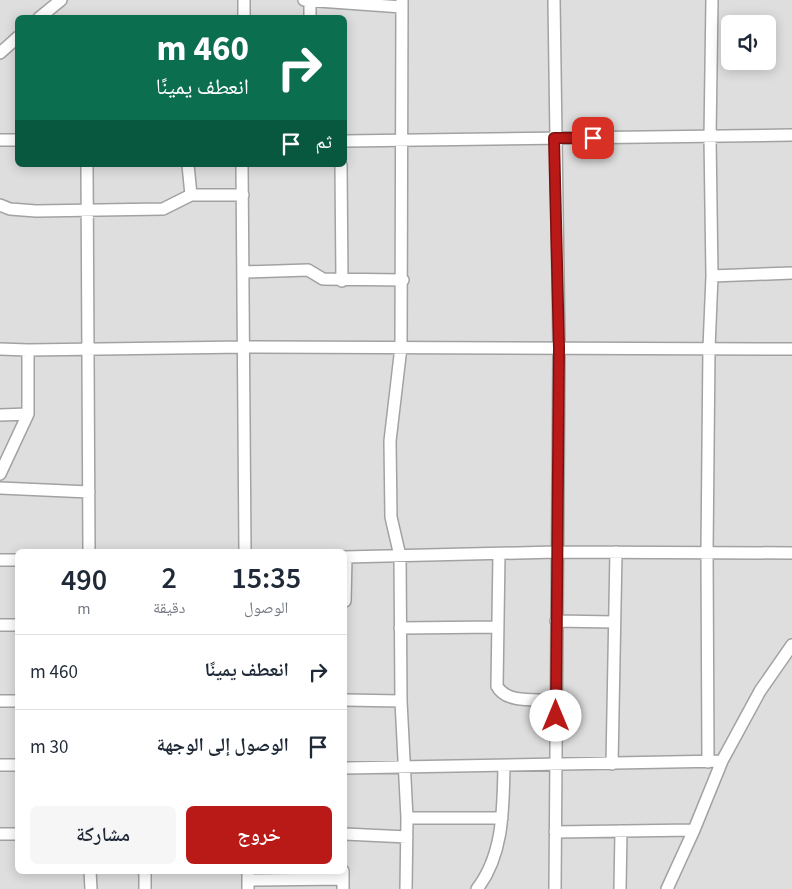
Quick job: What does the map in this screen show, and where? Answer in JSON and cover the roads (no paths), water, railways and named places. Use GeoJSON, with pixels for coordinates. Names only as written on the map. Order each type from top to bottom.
{"type":"FeatureCollection","features":[{"type":"Feature","properties":{"kind":"street"},"geometry":{"type":"LineString","coordinates":[[43,15],[61,0]]}},
{"type":"Feature","properties":{"kind":"street"},"geometry":{"type":"LineString","coordinates":[[244,0],[244,15]]}},
{"type":"Feature","properties":{"kind":"street"},"geometry":{"type":"LineString","coordinates":[[304,0],[402,3],[400,141],[403,280],[401,347],[390,441],[391,517],[400,556],[401,701],[407,818],[406,889]]}},
{"type":"Feature","properties":{"kind":"street"},"geometry":{"type":"LineString","coordinates":[[310,0],[310,15]]}},
{"type":"Feature","properties":{"kind":"street"},"geometry":{"type":"LineString","coordinates":[[554,0],[554,138],[559,348],[555,889]]}},
{"type":"Feature","properties":{"kind":"street"},"geometry":{"type":"LineString","coordinates":[[708,762],[707,552],[709,348],[712,276],[710,137],[712,0]]}},
{"type":"Feature","properties":{"kind":"street"},"geometry":{"type":"LineString","coordinates":[[1,51],[15,39]]}},
{"type":"Feature","properties":{"kind":"street"},"geometry":{"type":"LineString","coordinates":[[347,140],[400,141],[792,135]]}},
{"type":"Feature","properties":{"kind":"street"},"geometry":{"type":"LineString","coordinates":[[0,140],[15,140]]}},
{"type":"Feature","properties":{"kind":"street"},"geometry":{"type":"LineString","coordinates":[[87,167],[89,549]]}},
{"type":"Feature","properties":{"kind":"street"},"geometry":{"type":"LineString","coordinates":[[188,167],[191,195]]}},
{"type":"Feature","properties":{"kind":"street"},"geometry":{"type":"LineString","coordinates":[[242,167],[245,347],[245,549]]}},
{"type":"Feature","properties":{"kind":"street"},"geometry":{"type":"LineString","coordinates":[[341,167],[342,281]]}},
{"type":"Feature","properties":{"kind":"street"},"geometry":{"type":"LineString","coordinates":[[0,205],[10,209],[36,211],[162,209],[191,195],[243,195]]}},
{"type":"Feature","properties":{"kind":"street"},"geometry":{"type":"LineString","coordinates":[[244,272],[308,270],[323,279],[342,281],[403,280]]}},
{"type":"Feature","properties":{"kind":"street"},"geometry":{"type":"LineString","coordinates":[[712,276],[792,273]]}},
{"type":"Feature","properties":{"kind":"street"},"geometry":{"type":"LineString","coordinates":[[0,349],[401,347],[792,349]]}},
{"type":"Feature","properties":{"kind":"street"},"geometry":{"type":"LineString","coordinates":[[0,474],[28,414],[28,350]]}},
{"type":"Feature","properties":{"kind":"street"},"geometry":{"type":"LineString","coordinates":[[0,414],[28,414]]}},
{"type":"Feature","properties":{"kind":"street"},"geometry":{"type":"LineString","coordinates":[[0,488],[89,492]]}},
{"type":"Feature","properties":{"kind":"street"},"geometry":{"type":"LineString","coordinates":[[0,495],[89,492]]}},
{"type":"Feature","properties":{"kind":"street"},"geometry":{"type":"LineString","coordinates":[[347,557],[556,552],[792,553]]}},
{"type":"Feature","properties":{"kind":"street"},"geometry":{"type":"LineString","coordinates":[[612,764],[616,552]]}},
{"type":"Feature","properties":{"kind":"street"},"geometry":{"type":"LineString","coordinates":[[499,554],[497,686],[501,694],[508,697],[556,700]]}},
{"type":"Feature","properties":{"kind":"street"},"geometry":{"type":"LineString","coordinates":[[0,560],[15,560]]}},
{"type":"Feature","properties":{"kind":"street"},"geometry":{"type":"LineString","coordinates":[[556,621],[614,622]]}},
{"type":"Feature","properties":{"kind":"street"},"geometry":{"type":"LineString","coordinates":[[0,625],[15,625]]}},
{"type":"Feature","properties":{"kind":"street"},"geometry":{"type":"LineString","coordinates":[[400,628],[498,627]]}},
{"type":"Feature","properties":{"kind":"street"},"geometry":{"type":"LineString","coordinates":[[666,889],[694,830],[722,761],[760,691],[792,645]]}},
{"type":"Feature","properties":{"kind":"street"},"geometry":{"type":"LineString","coordinates":[[347,700],[401,701]]}},
{"type":"Feature","properties":{"kind":"street"},"geometry":{"type":"LineString","coordinates":[[0,701],[15,701]]}},
{"type":"Feature","properties":{"kind":"street"},"geometry":{"type":"LineString","coordinates":[[347,768],[722,761]]}},
{"type":"Feature","properties":{"kind":"street"},"geometry":{"type":"LineString","coordinates":[[0,765],[15,765]]}},
{"type":"Feature","properties":{"kind":"street"},"geometry":{"type":"LineString","coordinates":[[477,889],[492,866],[502,818],[504,766]]}},
{"type":"Feature","properties":{"kind":"street"},"geometry":{"type":"LineString","coordinates":[[407,818],[502,818]]}},
{"type":"Feature","properties":{"kind":"street"},"geometry":{"type":"LineString","coordinates":[[555,832],[694,830]]}},
{"type":"Feature","properties":{"kind":"street"},"geometry":{"type":"LineString","coordinates":[[620,889],[621,831]]}},
{"type":"Feature","properties":{"kind":"street"},"geometry":{"type":"LineString","coordinates":[[0,834],[15,834]]}},
{"type":"Feature","properties":{"kind":"street"},"geometry":{"type":"LineString","coordinates":[[347,834],[407,837]]}},
{"type":"Feature","properties":{"kind":"street"},"geometry":{"type":"LineString","coordinates":[[90,874],[91,889]]}},
{"type":"Feature","properties":{"kind":"street"},"geometry":{"type":"LineString","coordinates":[[145,874],[145,889]]}},
{"type":"Feature","properties":{"kind":"street"},"geometry":{"type":"LineString","coordinates":[[248,880],[309,884],[343,880]]}}]}
